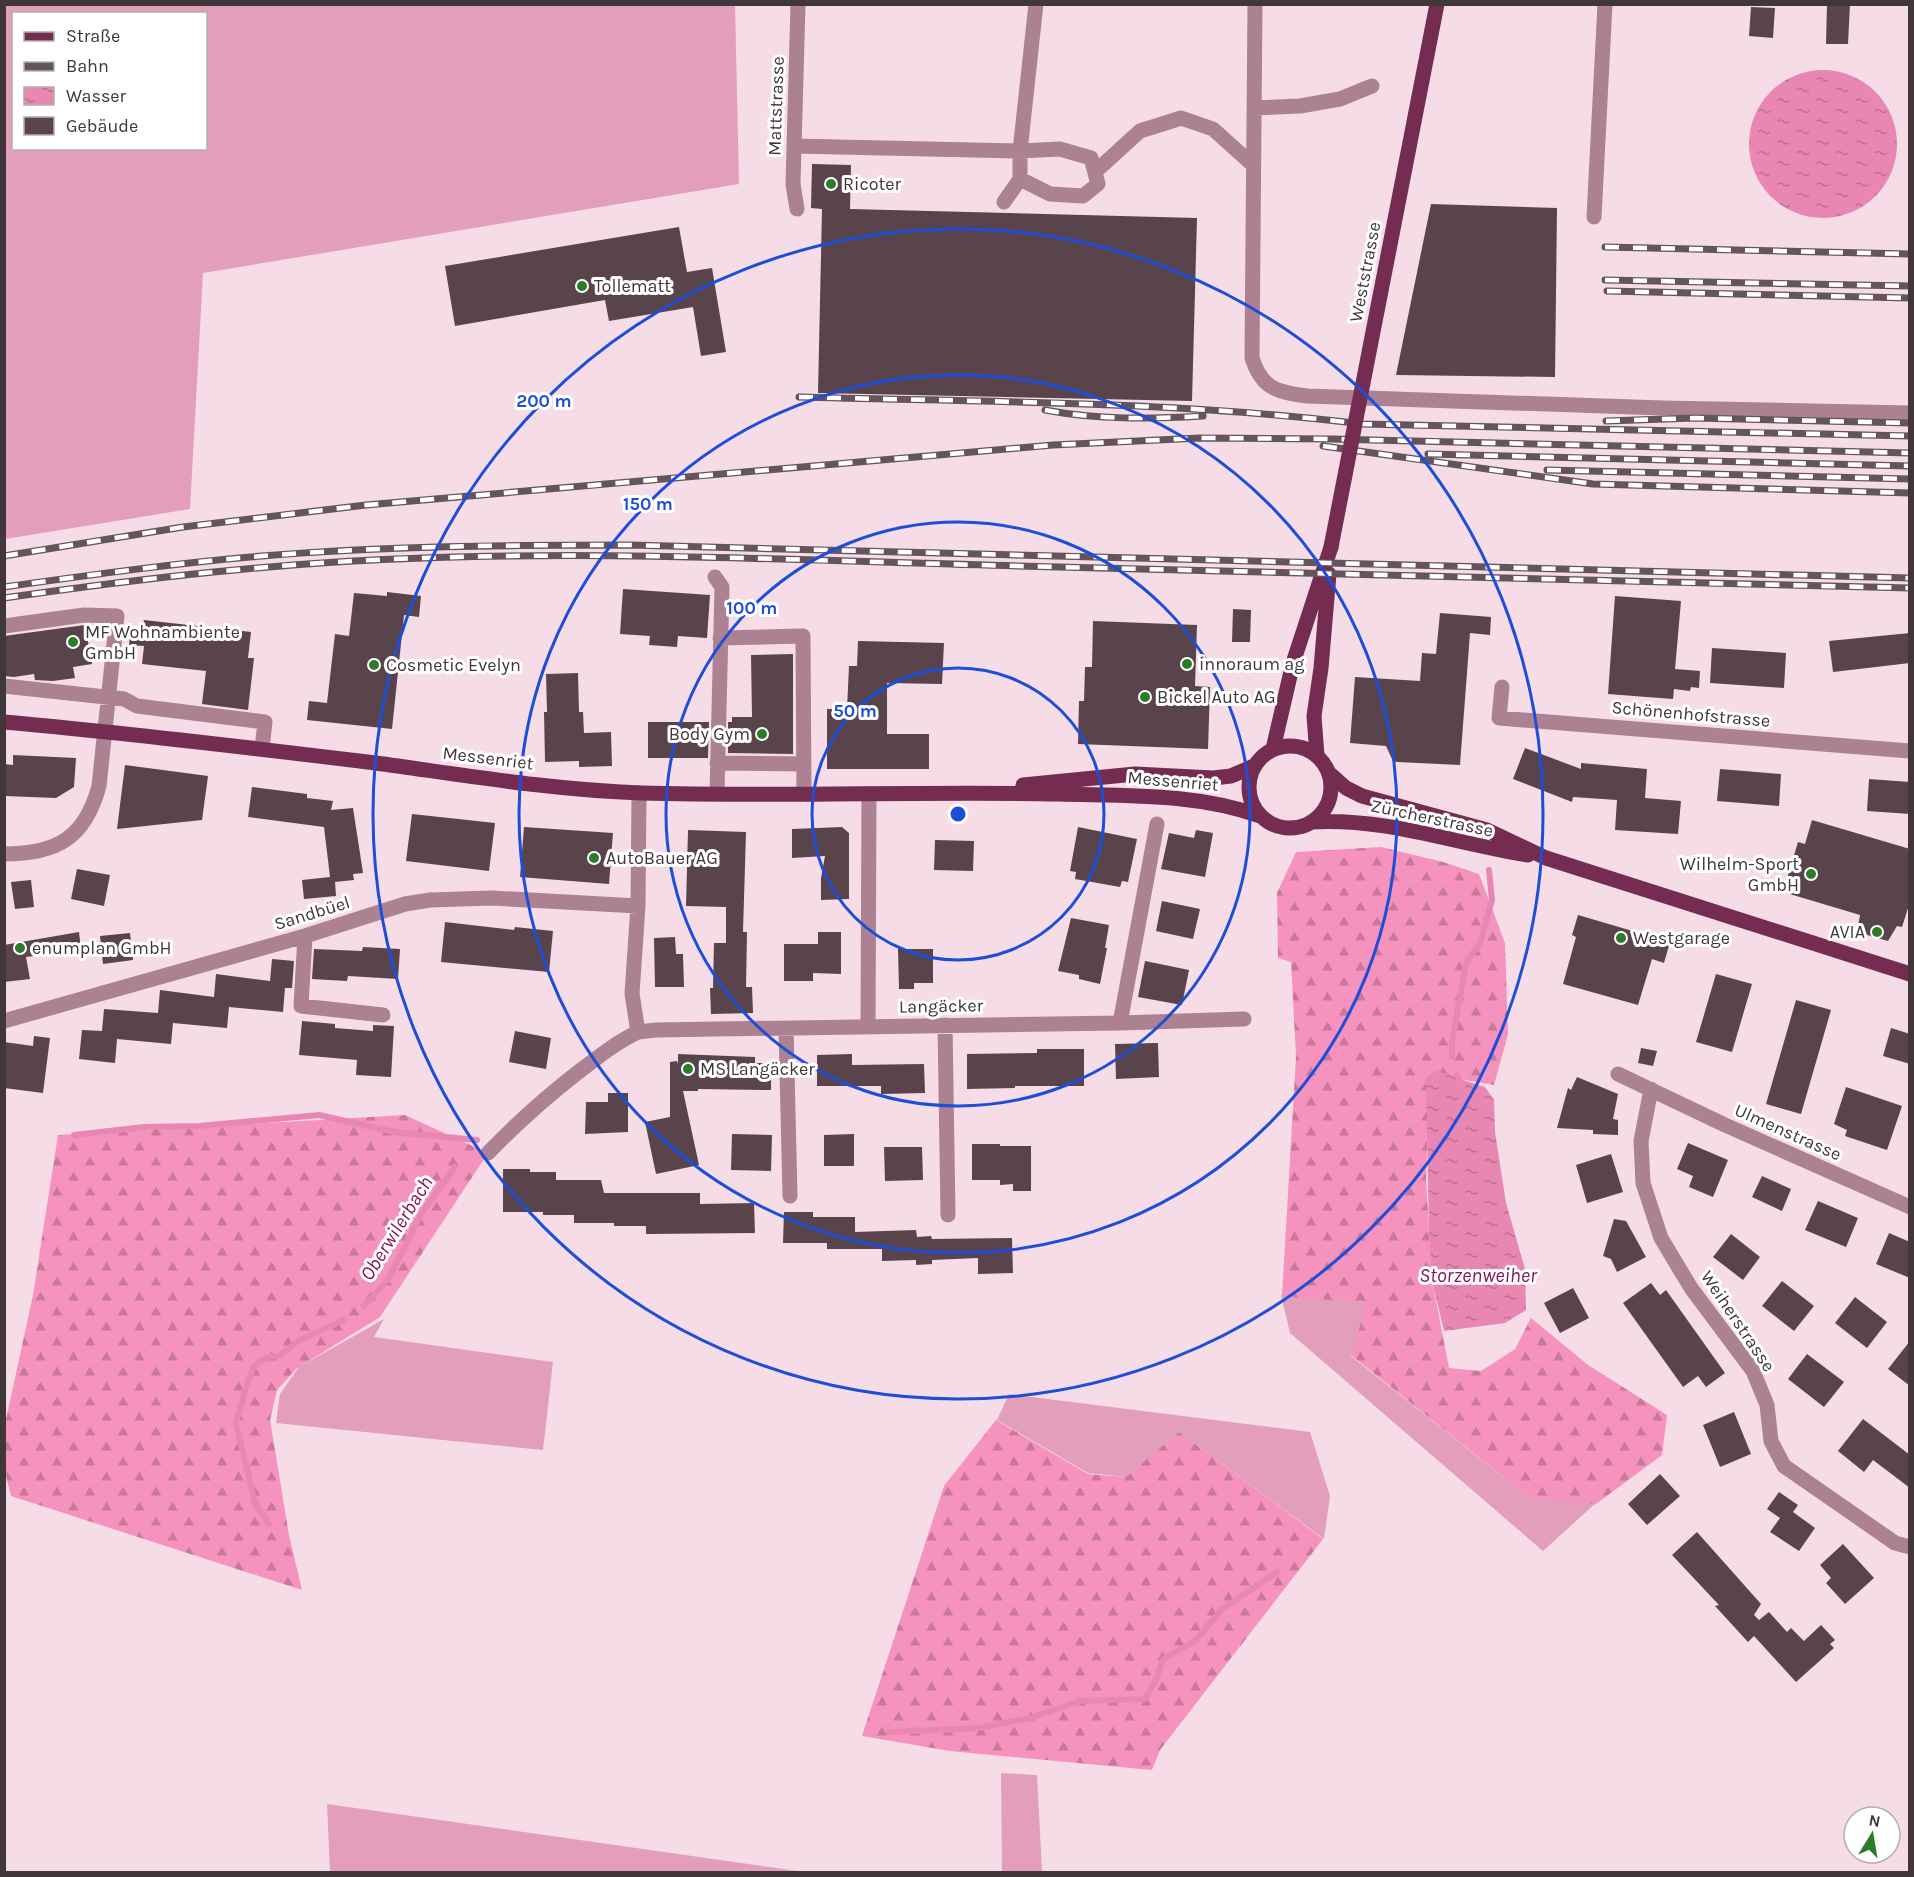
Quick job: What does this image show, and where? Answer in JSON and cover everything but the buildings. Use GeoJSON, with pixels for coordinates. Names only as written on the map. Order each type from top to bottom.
{"type":"FeatureCollection","features":[{"type":"Feature","properties":{"kind":"main road","name":"Weststrasse"},"geometry":{"type":"LineString","coordinates":[[1317,756],[1314,716],[1321,668],[1331,547],[1437,4]]}},
{"type":"Feature","properties":{"kind":"main road","name":"Weststrasse"},"geometry":{"type":"LineString","coordinates":[[1273,749],[1293,663],[1331,547]]}},
{"type":"Feature","properties":{"kind":"main road","name":"Messenriet"},"geometry":{"type":"LineString","coordinates":[[4,722],[105,731],[530,783],[639,793],[869,795],[970,792],[1082,795],[1214,802],[1260,816],[1269,823],[1290,829],[1311,822]]}},
{"type":"Feature","properties":{"kind":"main road"},"geometry":{"type":"LineString","coordinates":[[1273,749],[1296,746],[1307,750],[1317,756],[1328,772],[1331,783],[1326,806],[1311,822]]}},
{"type":"Feature","properties":{"kind":"main road","name":"Messenriet"},"geometry":{"type":"LineString","coordinates":[[970,792],[1080,778],[1135,774],[1213,778],[1231,776],[1254,766],[1262,756],[1273,749]]}},
{"type":"Feature","properties":{"kind":"main road"},"geometry":{"type":"LineString","coordinates":[[1254,766],[1249,778],[1248,790],[1252,804],[1260,816]]}},
{"type":"Feature","properties":{"kind":"main road","name":"Zürcherstrasse"},"geometry":{"type":"LineString","coordinates":[[1328,772],[1346,788],[1362,796],[1487,830],[1546,858],[1910,974]]}},
{"type":"Feature","properties":{"kind":"main road"},"geometry":{"type":"LineString","coordinates":[[1080,778],[1076,782],[1076,789],[1082,795]]}},
{"type":"Feature","properties":{"kind":"main road","name":"Zürcherstrasse"},"geometry":{"type":"LineString","coordinates":[[1311,822],[1336,821],[1366,824],[1487,849],[1546,858]]}},
{"type":"Feature","properties":{"kind":"street","name":"Mattstrasse"},"geometry":{"type":"LineString","coordinates":[[797,209],[793,184],[798,4]]}},
{"type":"Feature","properties":{"kind":"street"},"geometry":{"type":"LineString","coordinates":[[1004,202],[1020,179],[1020,151],[1036,4]]}},
{"type":"Feature","properties":{"kind":"street"},"geometry":{"type":"LineString","coordinates":[[1255,4],[1252,358],[1256,372],[1265,383],[1283,393],[1307,396],[1910,413]]}},
{"type":"Feature","properties":{"kind":"street"},"geometry":{"type":"LineString","coordinates":[[1594,217],[1605,4]]}},
{"type":"Feature","properties":{"kind":"street"},"geometry":{"type":"LineString","coordinates":[[1254,108],[1300,106],[1340,99],[1372,86]]}},
{"type":"Feature","properties":{"kind":"street"},"geometry":{"type":"LineString","coordinates":[[1095,172],[1140,131],[1181,118],[1213,129],[1253,165]]}},
{"type":"Feature","properties":{"kind":"street"},"geometry":{"type":"LineString","coordinates":[[795,146],[1020,151],[1060,148],[1091,158],[1098,184],[1083,196],[1050,194],[1020,179]]}},
{"type":"Feature","properties":{"kind":"street"},"geometry":{"type":"LineString","coordinates":[[716,577],[722,587],[717,793]]}},
{"type":"Feature","properties":{"kind":"street"},"geometry":{"type":"LineString","coordinates":[[4,626],[84,615],[117,616],[99,786],[94,805],[82,826],[64,842],[45,850],[26,854],[4,854]]}},
{"type":"Feature","properties":{"kind":"street"},"geometry":{"type":"LineString","coordinates":[[720,638],[803,636],[804,794]]}},
{"type":"Feature","properties":{"kind":"street"},"geometry":{"type":"LineString","coordinates":[[4,686],[124,699],[136,706],[265,722],[262,749]]}},
{"type":"Feature","properties":{"kind":"street","name":"Schönenhofstrasse"},"geometry":{"type":"LineString","coordinates":[[1502,687],[1499,718],[1910,751]]}},
{"type":"Feature","properties":{"kind":"street"},"geometry":{"type":"LineString","coordinates":[[717,763],[804,764]]}},
{"type":"Feature","properties":{"kind":"street"},"geometry":{"type":"LineString","coordinates":[[638,1032],[632,994],[638,906],[639,793]]}},
{"type":"Feature","properties":{"kind":"street"},"geometry":{"type":"LineString","coordinates":[[868,1027],[869,795]]}},
{"type":"Feature","properties":{"kind":"street"},"geometry":{"type":"LineString","coordinates":[[1120,1023],[1157,824]]}},
{"type":"Feature","properties":{"kind":"street","name":"Sandbüel"},"geometry":{"type":"LineString","coordinates":[[4,1021],[305,936],[405,904],[430,900],[492,898],[638,906]]}},
{"type":"Feature","properties":{"kind":"street"},"geometry":{"type":"LineString","coordinates":[[305,936],[301,1006],[383,1015]]}},
{"type":"Feature","properties":{"kind":"street","name":"Langäcker"},"geometry":{"type":"LineString","coordinates":[[488,1153],[522,1118],[563,1084],[612,1046],[638,1032],[1244,1019]]}},
{"type":"Feature","properties":{"kind":"street"},"geometry":{"type":"LineString","coordinates":[[945,1025],[948,1215]]}},
{"type":"Feature","properties":{"kind":"street"},"geometry":{"type":"LineString","coordinates":[[786,1029],[790,1196]]}},
{"type":"Feature","properties":{"kind":"street","name":"Ulmenstrasse"},"geometry":{"type":"LineString","coordinates":[[1618,1074],[1910,1208]]}},
{"type":"Feature","properties":{"kind":"street","name":"Weiherstrasse"},"geometry":{"type":"LineString","coordinates":[[1651,1089],[1641,1141],[1643,1183],[1661,1238],[1691,1288],[1753,1371],[1767,1406],[1771,1441],[1784,1466],[1895,1543],[1910,1547]]}},
{"type":"Feature","properties":{"kind":"shaded area"},"geometry":{"type":"Polygon","coordinates":[[[5,4],[735,5],[739,184],[203,273],[190,509],[5,539],[5,4]]]}},
{"type":"Feature","properties":{"kind":"shaded area"},"geometry":{"type":"Polygon","coordinates":[[[1281,1295],[1368,1303],[1351,1356],[1528,1497],[1597,1502],[1543,1551],[1290,1333],[1281,1295]]]}},
{"type":"Feature","properties":{"kind":"shaded area"},"geometry":{"type":"Polygon","coordinates":[[[384,1319],[374,1337],[553,1362],[543,1450],[276,1423],[280,1394],[299,1367],[384,1319]]]}},
{"type":"Feature","properties":{"kind":"shaded area"},"geometry":{"type":"Polygon","coordinates":[[[1009,1394],[1310,1432],[1330,1496],[1324,1539],[1179,1432],[1127,1477],[1088,1473],[997,1420],[1009,1394]]]}},
{"type":"Feature","properties":{"kind":"shaded area"},"geometry":{"type":"Polygon","coordinates":[[[1001,1773],[1037,1775],[1042,1872],[1002,1872],[1001,1773]]]}},
{"type":"Feature","properties":{"kind":"shaded area"},"geometry":{"type":"Polygon","coordinates":[[[327,1804],[805,1872],[330,1872],[327,1804]]]}},
{"type":"Feature","properties":{"kind":"green space"},"geometry":{"type":"Polygon","coordinates":[[[1381,847],[1443,862],[1479,874],[1505,943],[1508,1034],[1494,1085],[1459,1079],[1434,1078],[1429,1098],[1426,1179],[1432,1280],[1449,1368],[1481,1371],[1515,1349],[1531,1318],[1588,1365],[1667,1415],[1662,1455],[1596,1504],[1528,1497],[1351,1355],[1367,1303],[1282,1296],[1296,1056],[1291,962],[1278,958],[1277,893],[1296,852],[1381,847]]]}},
{"type":"Feature","properties":{"kind":"green space"},"geometry":{"type":"Polygon","coordinates":[[[405,1115],[488,1153],[380,1317],[296,1369],[277,1390],[270,1420],[289,1535],[302,1590],[11,1496],[5,1472],[5,1424],[33,1295],[58,1135],[405,1115]]]}},
{"type":"Feature","properties":{"kind":"green space"},"geometry":{"type":"Polygon","coordinates":[[[996,1420],[1088,1474],[1126,1477],[1179,1432],[1323,1539],[1160,1750],[1152,1770],[950,1751],[862,1736],[944,1486],[996,1420]]]}},
{"type":"Feature","properties":{"kind":"water"},"geometry":{"type":"Polygon","coordinates":[[[1823,70],[1851,76],[1875,92],[1891,116],[1897,144],[1891,172],[1875,196],[1851,212],[1823,218],[1795,212],[1771,196],[1755,172],[1749,144],[1755,116],[1771,92],[1795,76],[1823,70]]]}},
{"type":"Feature","properties":{"kind":"water","name":"Storzenweiher"},"geometry":{"type":"Polygon","coordinates":[[[1437,1070],[1485,1087],[1494,1100],[1495,1132],[1506,1203],[1525,1269],[1526,1310],[1505,1323],[1444,1331],[1432,1281],[1429,1234],[1426,1078],[1437,1070]]]}},
{"type":"Feature","properties":{"kind":"waterway"},"geometry":{"type":"LineString","coordinates":[[1452,1057],[1452,1043],[1466,963],[1480,943],[1492,900],[1489,870]]}},
{"type":"Feature","properties":{"kind":"waterway"},"geometry":{"type":"LineString","coordinates":[[1457,1075],[1459,1079]]}},
{"type":"Feature","properties":{"kind":"waterway"},"geometry":{"type":"LineString","coordinates":[[74,1135],[144,1127],[199,1126],[319,1115],[394,1132],[477,1140]]}},
{"type":"Feature","properties":{"kind":"waterway","name":"Oberwilerbach"},"geometry":{"type":"LineString","coordinates":[[364,1306],[389,1278],[420,1216],[455,1167]]}},
{"type":"Feature","properties":{"kind":"waterway","name":"Oberwilerbach"},"geometry":{"type":"LineString","coordinates":[[269,1524],[255,1503],[236,1423],[248,1381],[254,1366],[267,1357],[279,1356],[298,1341],[344,1320]]}},
{"type":"Feature","properties":{"kind":"waterway"},"geometry":{"type":"LineString","coordinates":[[889,1732],[980,1728],[1030,1718],[1081,1701],[1145,1699],[1156,1679],[1163,1659],[1195,1641],[1222,1609],[1277,1572]]}},
{"type":"Feature","properties":{"kind":"railway"},"geometry":{"type":"LineString","coordinates":[[1605,247],[1910,254]]}},
{"type":"Feature","properties":{"kind":"railway"},"geometry":{"type":"LineString","coordinates":[[1605,280],[1910,286]]}},
{"type":"Feature","properties":{"kind":"railway"},"geometry":{"type":"LineString","coordinates":[[1607,291],[1910,298]]}},
{"type":"Feature","properties":{"kind":"railway"},"geometry":{"type":"LineString","coordinates":[[799,397],[1151,407],[1292,416],[1362,424],[1910,436]]}},
{"type":"Feature","properties":{"kind":"railway"},"geometry":{"type":"LineString","coordinates":[[1045,410],[1085,416],[1124,418],[1203,416]]}},
{"type":"Feature","properties":{"kind":"railway"},"geometry":{"type":"LineString","coordinates":[[1606,421],[1695,418],[1910,423]]}},
{"type":"Feature","properties":{"kind":"railway"},"geometry":{"type":"LineString","coordinates":[[4,556],[183,527],[366,505],[1053,445],[1200,438],[1331,439],[1910,453]]}},
{"type":"Feature","properties":{"kind":"railway"},"geometry":{"type":"LineString","coordinates":[[1323,446],[1593,484],[1910,493]]}},
{"type":"Feature","properties":{"kind":"railway"},"geometry":{"type":"LineString","coordinates":[[1428,454],[1910,466]]}},
{"type":"Feature","properties":{"kind":"railway"},"geometry":{"type":"LineString","coordinates":[[1547,470],[1910,479]]}},
{"type":"Feature","properties":{"kind":"railway"},"geometry":{"type":"LineString","coordinates":[[4,587],[165,566],[308,553],[446,547],[585,545],[1910,578]]}},
{"type":"Feature","properties":{"kind":"railway"},"geometry":{"type":"LineString","coordinates":[[4,598],[266,567],[371,560],[498,556],[721,558],[1910,588]]}},
{"type":"Feature","properties":{"kind":"place","name":"Ricoter"},"geometry":{"type":"Point","coordinates":[831,184]}},
{"type":"Feature","properties":{"kind":"place","name":"Tollematt"},"geometry":{"type":"Point","coordinates":[582,286]}},
{"type":"Feature","properties":{"kind":"place","name":"MF Wohnambiente GmbH"},"geometry":{"type":"Point","coordinates":[73,642]}},
{"type":"Feature","properties":{"kind":"place","name":"innoraum ag"},"geometry":{"type":"Point","coordinates":[1187,664]}},
{"type":"Feature","properties":{"kind":"place","name":"Cosmetic Evelyn"},"geometry":{"type":"Point","coordinates":[374,665]}},
{"type":"Feature","properties":{"kind":"place","name":"Bickel Auto AG"},"geometry":{"type":"Point","coordinates":[1145,697]}},
{"type":"Feature","properties":{"kind":"place","name":"Body Gym"},"geometry":{"type":"Point","coordinates":[762,734]}},
{"type":"Feature","properties":{"kind":"place","name":"AutoBauer AG"},"geometry":{"type":"Point","coordinates":[594,858]}},
{"type":"Feature","properties":{"kind":"place","name":"Wilhelm-Sport GmbH"},"geometry":{"type":"Point","coordinates":[1811,874]}},
{"type":"Feature","properties":{"kind":"place","name":"AVIA"},"geometry":{"type":"Point","coordinates":[1877,932]}},
{"type":"Feature","properties":{"kind":"place","name":"Westgarage"},"geometry":{"type":"Point","coordinates":[1621,938]}},
{"type":"Feature","properties":{"kind":"place","name":"enumplan GmbH"},"geometry":{"type":"Point","coordinates":[20,948]}},
{"type":"Feature","properties":{"kind":"place","name":"MS Langäcker"},"geometry":{"type":"Point","coordinates":[688,1069]}}]}
